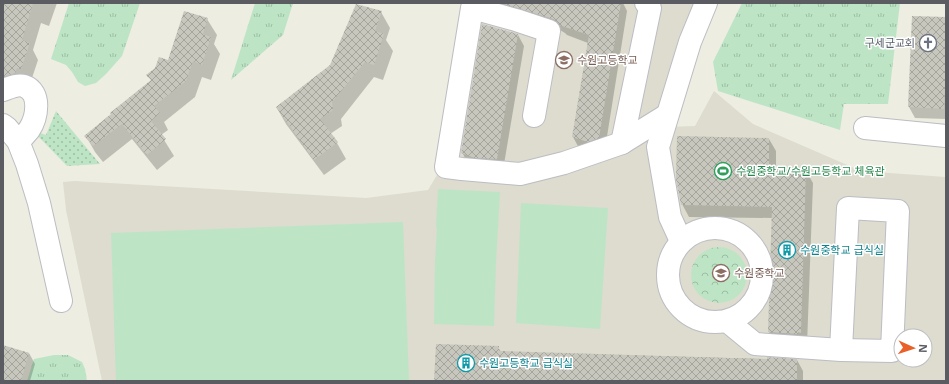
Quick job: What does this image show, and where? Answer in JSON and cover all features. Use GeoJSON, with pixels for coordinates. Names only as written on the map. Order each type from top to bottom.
{"type":"FeatureCollection","features":[{"type":"Feature","properties":{"kind":"lane"},"geometry":{"type":"LineString","coordinates":[[622,144],[650,8],[646,3]]}},
{"type":"Feature","properties":{"kind":"lane"},"geometry":{"type":"LineString","coordinates":[[681,241],[670,218],[658,147],[690,42],[706,3]]}},
{"type":"Feature","properties":{"kind":"lane"},"geometry":{"type":"LineString","coordinates":[[534,116],[549,31],[472,8],[446,167],[520,174],[564,163],[622,144],[667,115]]}},
{"type":"Feature","properties":{"kind":"lane"},"geometry":{"type":"LineString","coordinates":[[3,90],[17,86],[24,86],[30,89],[37,102],[35,116],[29,130],[18,141]]}},
{"type":"Feature","properties":{"kind":"lane"},"geometry":{"type":"LineString","coordinates":[[3,125],[18,141],[27,164],[39,203],[61,301]]}},
{"type":"Feature","properties":{"kind":"lane"},"geometry":{"type":"LineString","coordinates":[[865,128],[946,136]]}},
{"type":"Feature","properties":{"kind":"lane"},"geometry":{"type":"LineString","coordinates":[[727,321],[755,344],[842,350],[892,351],[898,211],[848,208],[842,350]]}},
{"type":"Feature","properties":{"kind":"lane"},"geometry":{"type":"LineString","coordinates":[[709,228],[726,229],[740,235],[752,246],[760,260],[762,276],[760,291],[752,304],[741,315],[727,321],[712,322],[697,319],[684,311],[674,300],[668,285],[668,270],[672,254],[681,241],[694,232],[709,228]]}},
{"type":"Feature","properties":{"kind":"shaded area"},"geometry":{"type":"Polygon","coordinates":[[[468,3],[695,3],[667,127],[695,126],[714,91],[753,124],[861,171],[946,177],[946,381],[102,381],[66,210],[63,182],[75,181],[366,198],[428,190],[437,175],[468,3]]]}},
{"type":"Feature","properties":{"kind":"green space"},"geometry":{"type":"Polygon","coordinates":[[[69,3],[140,3],[122,56],[96,83],[85,86],[78,82],[66,65],[51,59],[69,3]]]}},
{"type":"Feature","properties":{"kind":"green space"},"geometry":{"type":"Polygon","coordinates":[[[255,3],[293,3],[283,35],[231,80],[255,3]]]}},
{"type":"Feature","properties":{"kind":"green space"},"geometry":{"type":"Polygon","coordinates":[[[742,3],[900,3],[888,104],[844,104],[840,130],[718,91],[713,62],[742,3]]]}},
{"type":"Feature","properties":{"kind":"green space"},"geometry":{"type":"Polygon","coordinates":[[[56,111],[100,164],[67,166],[32,130],[46,135],[56,111]]]}},
{"type":"Feature","properties":{"kind":"green space"},"geometry":{"type":"Polygon","coordinates":[[[438,189],[500,192],[494,326],[434,324],[438,189]]]}},
{"type":"Feature","properties":{"kind":"green space"},"geometry":{"type":"Polygon","coordinates":[[[521,203],[608,208],[600,329],[516,323],[521,203]]]}},
{"type":"Feature","properties":{"kind":"green space"},"geometry":{"type":"Polygon","coordinates":[[[403,222],[409,381],[116,381],[111,233],[403,222]]]}},
{"type":"Feature","properties":{"kind":"green space"},"geometry":{"type":"Polygon","coordinates":[[[713,247],[725,247],[735,251],[743,259],[747,269],[747,281],[743,291],[735,299],[725,303],[713,303],[703,299],[695,291],[691,281],[691,269],[695,259],[703,251],[713,247]]]}},
{"type":"Feature","properties":{"kind":"green space"},"geometry":{"type":"Polygon","coordinates":[[[54,355],[68,355],[82,362],[87,381],[27,381],[34,359],[54,355]]]}},
{"type":"Feature","properties":{"kind":"building"},"geometry":{"type":"Polygon","coordinates":[[[3,3],[33,3],[22,40],[30,43],[21,69],[17,68],[15,73],[3,77],[3,3]]]}},
{"type":"Feature","properties":{"kind":"building"},"geometry":{"type":"Polygon","coordinates":[[[501,3],[621,3],[599,138],[588,142],[572,137],[589,35],[559,25],[558,22],[553,19],[501,3]]]}},
{"type":"Feature","properties":{"kind":"building"},"geometry":{"type":"Polygon","coordinates":[[[356,4],[382,11],[375,31],[384,34],[374,65],[365,62],[332,102],[333,110],[320,119],[338,142],[314,160],[276,107],[330,65],[356,4]]]}},
{"type":"Feature","properties":{"kind":"building"},"geometry":{"type":"Polygon","coordinates":[[[184,11],[208,18],[203,34],[211,37],[202,65],[193,61],[186,81],[154,106],[160,113],[151,121],[166,139],[147,155],[122,124],[93,146],[84,136],[151,80],[146,75],[155,68],[159,57],[168,60],[184,11]]]}},
{"type":"Feature","properties":{"kind":"building","name":"구세군교회"},"geometry":{"type":"Polygon","coordinates":[[[912,16],[946,17],[944,109],[908,107],[912,16]]]}},
{"type":"Feature","properties":{"kind":"building"},"geometry":{"type":"Polygon","coordinates":[[[482,24],[518,34],[497,159],[475,158],[461,153],[482,24]]]}},
{"type":"Feature","properties":{"kind":"building"},"geometry":{"type":"Polygon","coordinates":[[[677,136],[769,138],[769,168],[806,170],[801,333],[768,332],[772,207],[681,205],[676,179],[677,136]]]}},
{"type":"Feature","properties":{"kind":"building"},"geometry":{"type":"Polygon","coordinates":[[[436,344],[499,346],[499,351],[797,359],[797,381],[434,381],[436,344]]]}},
{"type":"Feature","properties":{"kind":"building"},"geometry":{"type":"Polygon","coordinates":[[[3,345],[29,353],[21,381],[3,381],[3,345]]]}},
{"type":"Feature","properties":{"kind":"place","name":"구세군교회"},"geometry":{"type":"Point","coordinates":[928,43]}},
{"type":"Feature","properties":{"kind":"place","name":"수원고등학교"},"geometry":{"type":"Point","coordinates":[564,60]}},
{"type":"Feature","properties":{"kind":"place","name":"수원중학교/수원고등학교 체육관"},"geometry":{"type":"Point","coordinates":[723,171]}},
{"type":"Feature","properties":{"kind":"place","name":"수원중학교 급식실"},"geometry":{"type":"Point","coordinates":[787,250]}},
{"type":"Feature","properties":{"kind":"place","name":"수원중학교"},"geometry":{"type":"Point","coordinates":[721,273]}},
{"type":"Feature","properties":{"kind":"place","name":"수원고등학교 급식실"},"geometry":{"type":"Point","coordinates":[466,363]}}]}
